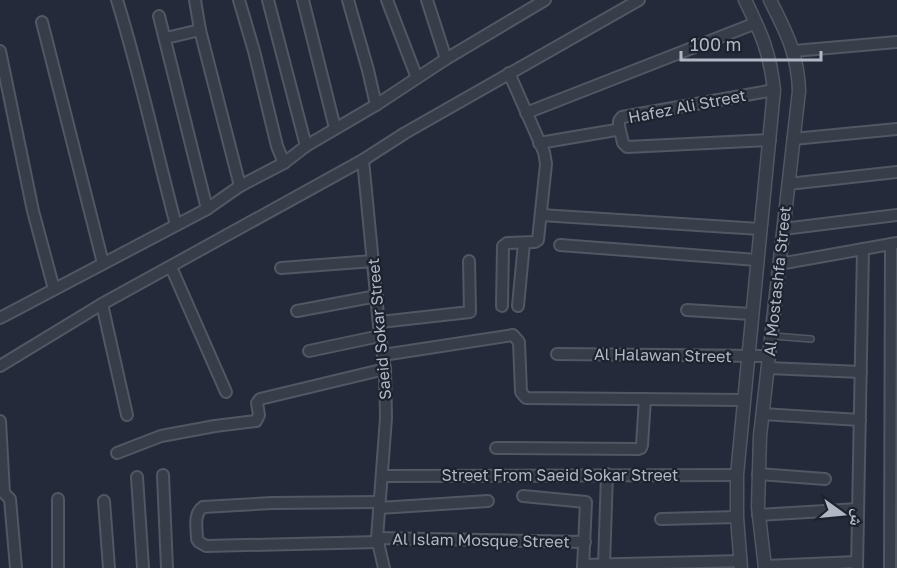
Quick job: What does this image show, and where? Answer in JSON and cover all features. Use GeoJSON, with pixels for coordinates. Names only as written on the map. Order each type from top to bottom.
{"type":"FeatureCollection","features":[{"type":"Feature","properties":{"kind":"street"},"geometry":{"type":"LineString","coordinates":[[117,0],[143,88],[176,225]]}},
{"type":"Feature","properties":{"kind":"street"},"geometry":{"type":"LineString","coordinates":[[195,0],[200,30],[240,186]]}},
{"type":"Feature","properties":{"kind":"street"},"geometry":{"type":"LineString","coordinates":[[239,0],[277,146],[284,163]]}},
{"type":"Feature","properties":{"kind":"street"},"geometry":{"type":"LineString","coordinates":[[268,0],[306,146]]}},
{"type":"Feature","properties":{"kind":"street"},"geometry":{"type":"LineString","coordinates":[[303,0],[335,128]]}},
{"type":"Feature","properties":{"kind":"street"},"geometry":{"type":"LineString","coordinates":[[348,0],[376,105]]}},
{"type":"Feature","properties":{"kind":"street"},"geometry":{"type":"LineString","coordinates":[[387,0],[417,78]]}},
{"type":"Feature","properties":{"kind":"street"},"geometry":{"type":"LineString","coordinates":[[427,0],[446,59]]}},
{"type":"Feature","properties":{"kind":"street"},"geometry":{"type":"LineString","coordinates":[[0,318],[207,209],[240,186],[284,163],[306,146],[545,0]]}},
{"type":"Feature","properties":{"kind":"street"},"geometry":{"type":"LineString","coordinates":[[0,366],[102,304],[363,160],[405,133],[639,0]]}},
{"type":"Feature","properties":{"kind":"street","name":"Al Mostashfa Street"},"geometry":{"type":"LineString","coordinates":[[741,565],[737,517],[737,475],[774,90],[771,63],[745,0]]}},
{"type":"Feature","properties":{"kind":"street","name":"Al Mostashfa Street"},"geometry":{"type":"LineString","coordinates":[[765,567],[758,515],[762,414],[799,91],[794,51],[770,0]]}},
{"type":"Feature","properties":{"kind":"street"},"geometry":{"type":"LineString","coordinates":[[159,16],[207,209]]}},
{"type":"Feature","properties":{"kind":"street"},"geometry":{"type":"LineString","coordinates":[[42,22],[103,263]]}},
{"type":"Feature","properties":{"kind":"street"},"geometry":{"type":"LineString","coordinates":[[526,112],[756,23]]}},
{"type":"Feature","properties":{"kind":"street"},"geometry":{"type":"LineString","coordinates":[[166,38],[200,30]]}},
{"type":"Feature","properties":{"kind":"street"},"geometry":{"type":"LineString","coordinates":[[794,51],[897,42]]}},
{"type":"Feature","properties":{"kind":"street"},"geometry":{"type":"LineString","coordinates":[[0,51],[33,211],[54,289]]}},
{"type":"Feature","properties":{"kind":"street"},"geometry":{"type":"LineString","coordinates":[[502,306],[503,248],[507,243],[538,240],[546,164],[544,152],[509,73]]}},
{"type":"Feature","properties":{"kind":"street","name":"Hafez Ali Street"},"geometry":{"type":"LineString","coordinates":[[539,143],[616,130],[620,126],[619,121],[622,117],[774,90]]}},
{"type":"Feature","properties":{"kind":"street"},"geometry":{"type":"LineString","coordinates":[[620,126],[623,144],[627,147],[770,140]]}},
{"type":"Feature","properties":{"kind":"street"},"geometry":{"type":"LineString","coordinates":[[793,140],[897,129]]}},
{"type":"Feature","properties":{"kind":"street","name":"Saeid Sokar Street"},"geometry":{"type":"LineString","coordinates":[[363,160],[385,369],[386,418],[378,540],[384,568]]}},
{"type":"Feature","properties":{"kind":"street"},"geometry":{"type":"LineString","coordinates":[[788,184],[897,172]]}},
{"type":"Feature","properties":{"kind":"street"},"geometry":{"type":"LineString","coordinates":[[541,215],[760,230]]}},
{"type":"Feature","properties":{"kind":"street"},"geometry":{"type":"LineString","coordinates":[[783,229],[897,215]]}},
{"type":"Feature","properties":{"kind":"street"},"geometry":{"type":"LineString","coordinates":[[518,306],[524,243]]}},
{"type":"Feature","properties":{"kind":"street"},"geometry":{"type":"LineString","coordinates":[[779,264],[894,243],[890,568]]}},
{"type":"Feature","properties":{"kind":"street"},"geometry":{"type":"LineString","coordinates":[[560,245],[757,260]]}},
{"type":"Feature","properties":{"kind":"street"},"geometry":{"type":"LineString","coordinates":[[765,567],[857,565],[863,249]]}},
{"type":"Feature","properties":{"kind":"street"},"geometry":{"type":"LineString","coordinates":[[281,268],[373,261]]}},
{"type":"Feature","properties":{"kind":"street"},"geometry":{"type":"LineString","coordinates":[[380,322],[470,312],[470,261]]}},
{"type":"Feature","properties":{"kind":"street"},"geometry":{"type":"LineString","coordinates":[[171,267],[226,392]]}},
{"type":"Feature","properties":{"kind":"street"},"geometry":{"type":"LineString","coordinates":[[297,311],[377,296]]}},
{"type":"Feature","properties":{"kind":"street"},"geometry":{"type":"LineString","coordinates":[[102,304],[127,415]]}},
{"type":"Feature","properties":{"kind":"street"},"geometry":{"type":"LineString","coordinates":[[687,310],[751,314]]}},
{"type":"Feature","properties":{"kind":"street"},"geometry":{"type":"LineString","coordinates":[[383,355],[513,335],[519,342],[521,392],[526,398],[744,400]]}},
{"type":"Feature","properties":{"kind":"street"},"geometry":{"type":"LineString","coordinates":[[309,351],[380,336]]}},
{"type":"Feature","properties":{"kind":"street","name":"Al Halawan Street"},"geometry":{"type":"LineString","coordinates":[[557,354],[747,356],[768,362],[861,372]]}},
{"type":"Feature","properties":{"kind":"street"},"geometry":{"type":"LineString","coordinates":[[117,453],[161,436],[215,426],[256,422],[259,415],[257,403],[260,399],[385,369]]}},
{"type":"Feature","properties":{"kind":"street"},"geometry":{"type":"LineString","coordinates":[[496,448],[638,449],[642,445],[645,399]]}},
{"type":"Feature","properties":{"kind":"street"},"geometry":{"type":"LineString","coordinates":[[762,414],[860,420]]}},
{"type":"Feature","properties":{"kind":"street"},"geometry":{"type":"LineString","coordinates":[[0,421],[4,493],[10,499],[16,568]]}},
{"type":"Feature","properties":{"kind":"street"},"geometry":{"type":"LineString","coordinates":[[604,565],[607,474]]}},
{"type":"Feature","properties":{"kind":"street"},"geometry":{"type":"LineString","coordinates":[[758,474],[825,479]]}},
{"type":"Feature","properties":{"kind":"street"},"geometry":{"type":"LineString","coordinates":[[163,475],[167,568]]}},
{"type":"Feature","properties":{"kind":"street","name":"Street From Saeid Sokar Street"},"geometry":{"type":"LineString","coordinates":[[382,476],[737,475]]}},
{"type":"Feature","properties":{"kind":"street"},"geometry":{"type":"LineString","coordinates":[[137,477],[143,568]]}},
{"type":"Feature","properties":{"kind":"street"},"geometry":{"type":"LineString","coordinates":[[523,496],[587,503],[583,567]]}},
{"type":"Feature","properties":{"kind":"street"},"geometry":{"type":"LineString","coordinates":[[58,499],[58,568]]}},
{"type":"Feature","properties":{"kind":"street"},"geometry":{"type":"LineString","coordinates":[[104,501],[109,568]]}},
{"type":"Feature","properties":{"kind":"street"},"geometry":{"type":"LineString","coordinates":[[379,505],[488,501]]}},
{"type":"Feature","properties":{"kind":"street","name":"Al Islam Mosque Street"},"geometry":{"type":"LineString","coordinates":[[379,505],[272,503],[203,507],[196,516],[197,539],[206,546],[378,540],[585,542]]}},
{"type":"Feature","properties":{"kind":"street"},"geometry":{"type":"LineString","coordinates":[[758,515],[858,509]]}},
{"type":"Feature","properties":{"kind":"street"},"geometry":{"type":"LineString","coordinates":[[661,519],[737,517]]}},
{"type":"Feature","properties":{"kind":"street","name":"Al Islam Mosque Street"},"geometry":{"type":"LineString","coordinates":[[583,567],[741,565]]}},
{"type":"Feature","properties":{"kind":"lane"},"geometry":{"type":"LineString","coordinates":[[771,336],[811,339]]}}]}
